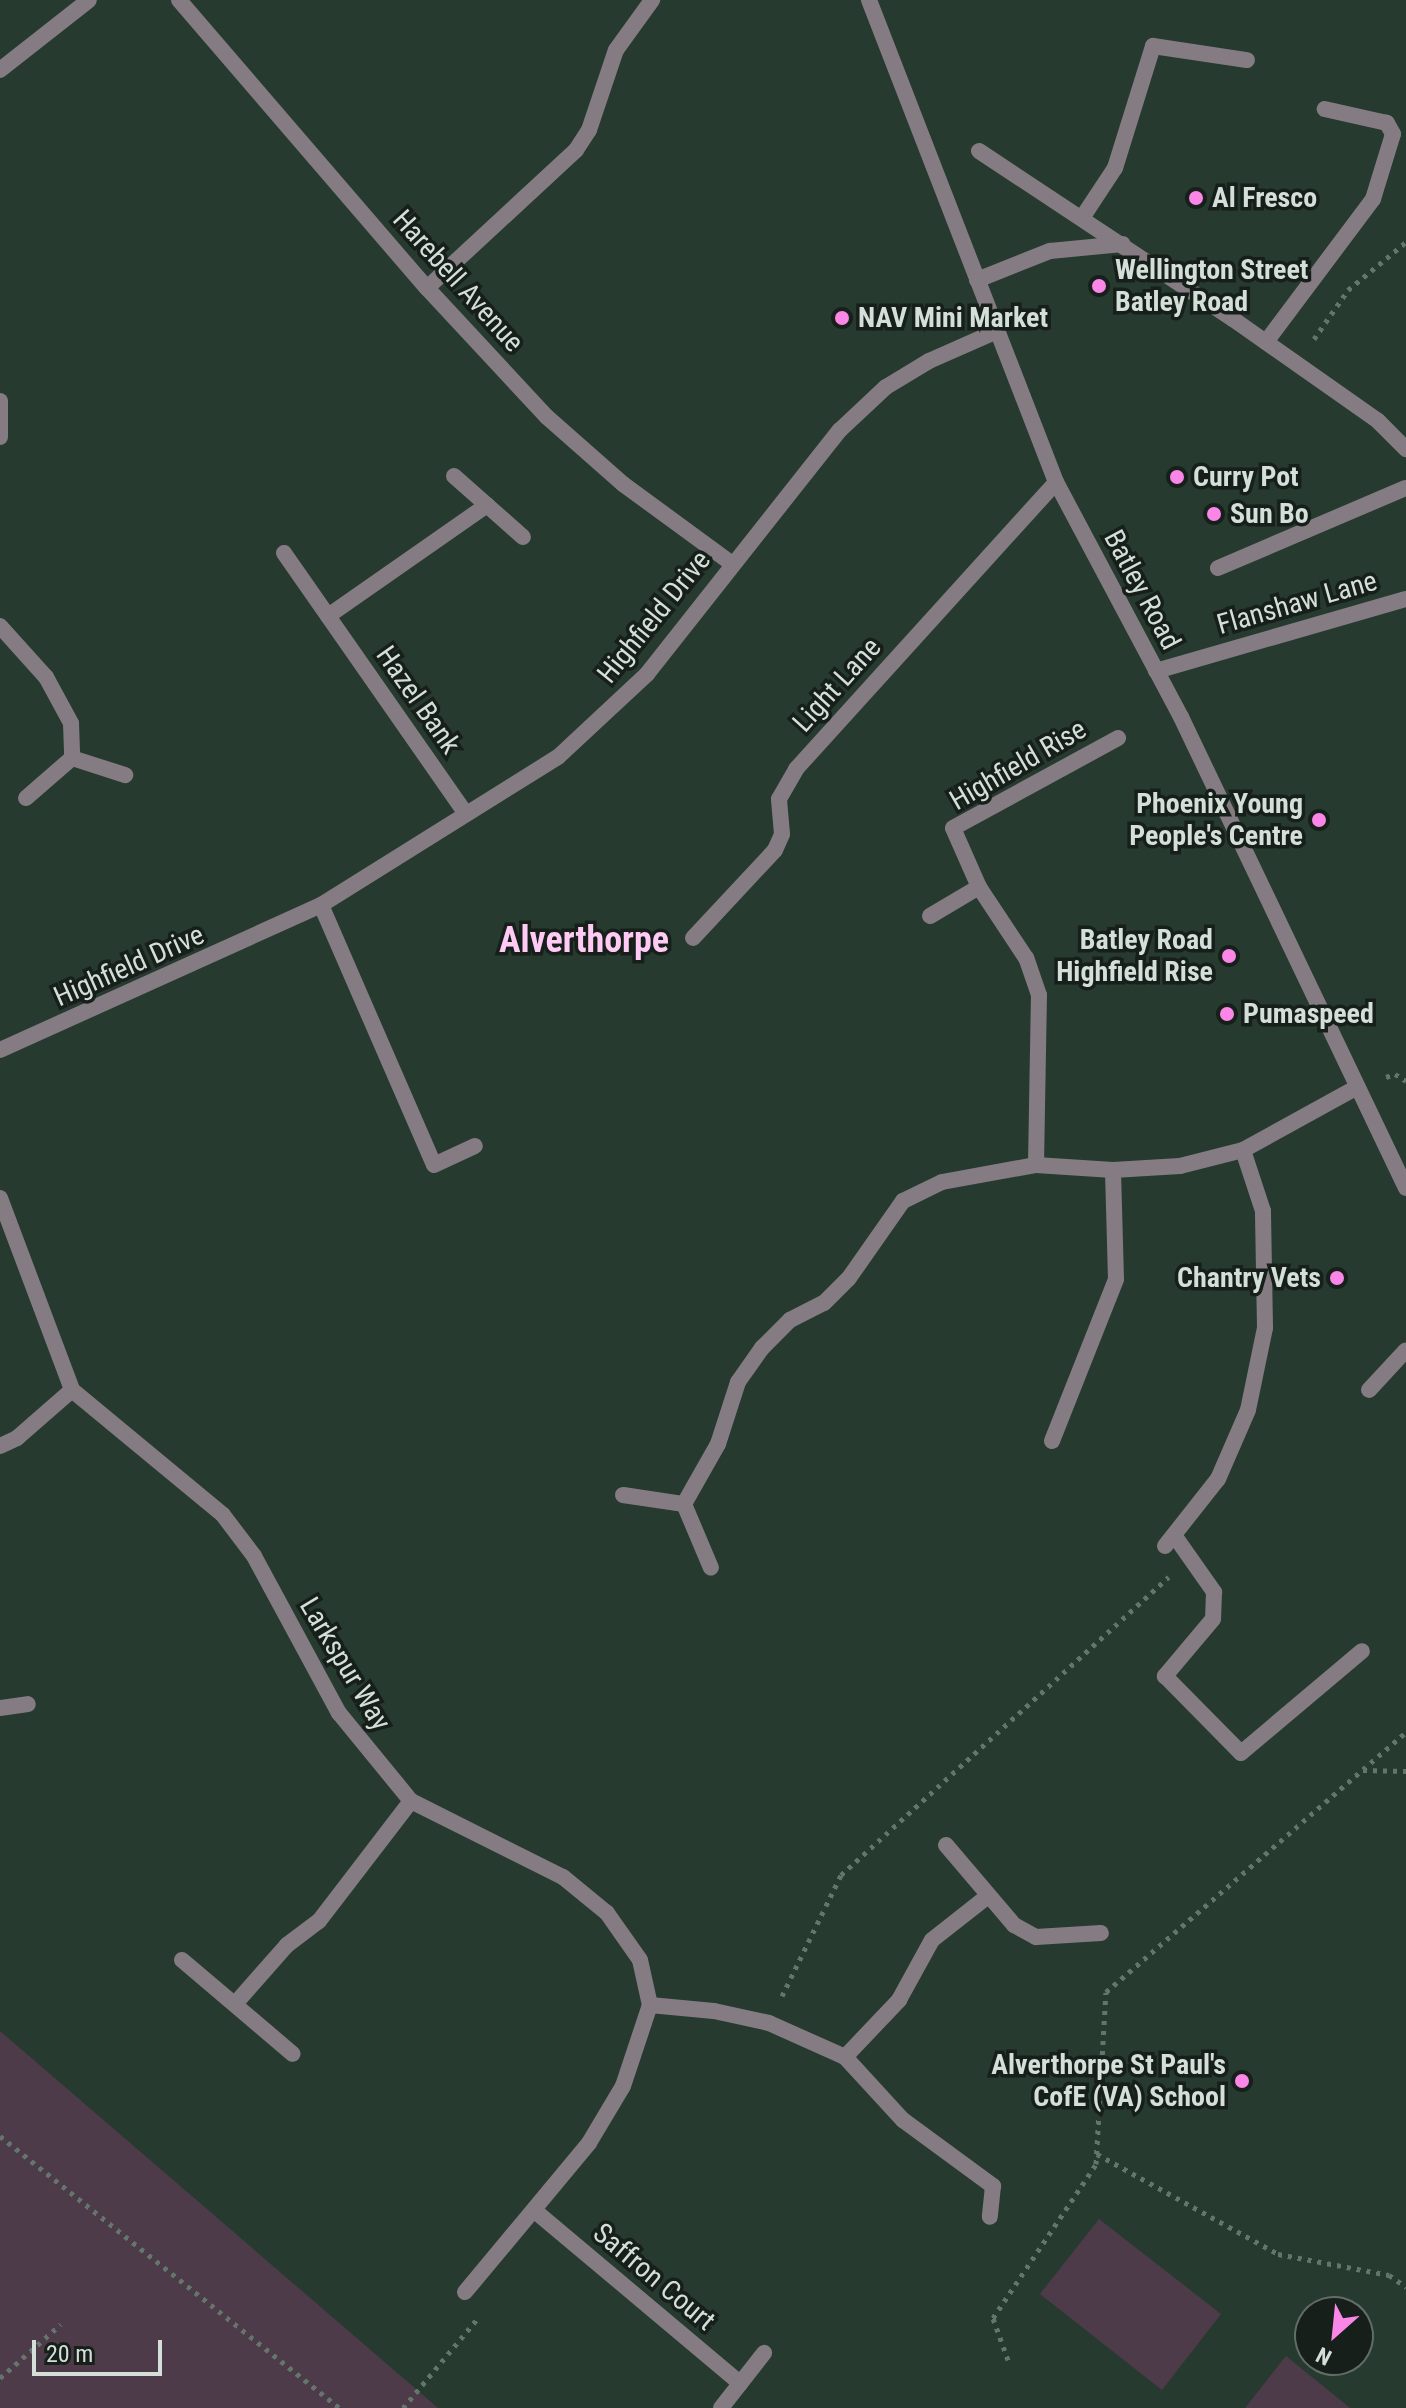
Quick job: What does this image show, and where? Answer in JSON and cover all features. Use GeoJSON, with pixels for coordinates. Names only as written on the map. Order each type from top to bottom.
{"type":"FeatureCollection","features":[{"type":"Feature","properties":{"kind":"street"},"geometry":{"type":"LineString","coordinates":[[0,70],[89,0]]}},
{"type":"Feature","properties":{"kind":"street","name":"Harebell Avenue"},"geometry":{"type":"LineString","coordinates":[[179,0],[427,288],[547,417],[623,484],[731,563]]}},
{"type":"Feature","properties":{"kind":"street"},"geometry":{"type":"LineString","coordinates":[[427,288],[576,150],[589,130],[616,50],[652,0]]}},
{"type":"Feature","properties":{"kind":"street","name":"Batley Road"},"geometry":{"type":"LineString","coordinates":[[869,0],[1056,482],[1156,671],[1406,1188]]}},
{"type":"Feature","properties":{"kind":"street"},"geometry":{"type":"LineString","coordinates":[[1082,218],[1115,168],[1153,46],[1247,60]]}},
{"type":"Feature","properties":{"kind":"street"},"geometry":{"type":"LineString","coordinates":[[1266,342],[1373,199],[1393,134],[1387,123],[1325,109]]}},
{"type":"Feature","properties":{"kind":"street"},"geometry":{"type":"LineString","coordinates":[[979,151],[1266,342],[1378,421],[1406,449]]}},
{"type":"Feature","properties":{"kind":"street"},"geometry":{"type":"LineString","coordinates":[[977,280],[1050,251],[1123,244]]}},
{"type":"Feature","properties":{"kind":"street","name":"Highfield Drive"},"geometry":{"type":"LineString","coordinates":[[0,1050],[321,905],[558,757],[611,713],[647,674],[731,563],[831,441],[886,387],[929,361],[997,331]]}},
{"type":"Feature","properties":{"kind":"street"},"geometry":{"type":"LineString","coordinates":[[0,401],[0,437]]}},
{"type":"Feature","properties":{"kind":"street"},"geometry":{"type":"LineString","coordinates":[[454,476],[523,537]]}},
{"type":"Feature","properties":{"kind":"street","name":"Light Lane"},"geometry":{"type":"LineString","coordinates":[[693,938],[775,850],[782,834],[779,799],[796,769],[1056,482]]}},
{"type":"Feature","properties":{"kind":"street"},"geometry":{"type":"LineString","coordinates":[[1218,568],[1406,488]]}},
{"type":"Feature","properties":{"kind":"street"},"geometry":{"type":"LineString","coordinates":[[328,616],[487,505]]}},
{"type":"Feature","properties":{"kind":"street","name":"Hazel Bank"},"geometry":{"type":"LineString","coordinates":[[284,553],[466,814]]}},
{"type":"Feature","properties":{"kind":"street","name":"Flanshaw Lane"},"geometry":{"type":"LineString","coordinates":[[1156,671],[1406,599]]}},
{"type":"Feature","properties":{"kind":"street"},"geometry":{"type":"LineString","coordinates":[[0,626],[46,677],[59,700],[71,723],[72,758]]}},
{"type":"Feature","properties":{"kind":"street","name":"Highfield Rise"},"geometry":{"type":"LineString","coordinates":[[1036,1165],[1039,995],[1006,922],[979,887],[953,828],[1118,738]]}},
{"type":"Feature","properties":{"kind":"street"},"geometry":{"type":"LineString","coordinates":[[72,758],[125,775]]}},
{"type":"Feature","properties":{"kind":"street"},"geometry":{"type":"LineString","coordinates":[[26,798],[72,758]]}},
{"type":"Feature","properties":{"kind":"street"},"geometry":{"type":"LineString","coordinates":[[930,916],[979,887]]}},
{"type":"Feature","properties":{"kind":"street"},"geometry":{"type":"LineString","coordinates":[[321,905],[434,1165],[475,1146]]}},
{"type":"Feature","properties":{"kind":"street"},"geometry":{"type":"LineString","coordinates":[[684,1504],[718,1444],[738,1382],[762,1348],[790,1320],[824,1303],[849,1278],[903,1201],[942,1182],[1036,1165],[1113,1170],[1180,1166],[1243,1150],[1356,1088]]}},
{"type":"Feature","properties":{"kind":"street"},"geometry":{"type":"LineString","coordinates":[[1243,1150],[1263,1211],[1265,1328],[1248,1410],[1218,1479],[1169,1541],[1190,1558],[1214,1592],[1213,1619],[1165,1676],[1241,1753],[1362,1651]]}},
{"type":"Feature","properties":{"kind":"street"},"geometry":{"type":"LineString","coordinates":[[1052,1441],[1116,1279],[1113,1170]]}},
{"type":"Feature","properties":{"kind":"street","name":"Larkspur Way"},"geometry":{"type":"LineString","coordinates":[[0,1198],[72,1390],[223,1515],[254,1556],[339,1713],[411,1801],[563,1877],[607,1913],[640,1960],[650,2005]]}},
{"type":"Feature","properties":{"kind":"street"},"geometry":{"type":"LineString","coordinates":[[1369,1390],[1406,1350]]}},
{"type":"Feature","properties":{"kind":"street"},"geometry":{"type":"LineString","coordinates":[[0,1446],[17,1438],[72,1390]]}},
{"type":"Feature","properties":{"kind":"street"},"geometry":{"type":"LineString","coordinates":[[623,1495],[684,1504]]}},
{"type":"Feature","properties":{"kind":"street"},"geometry":{"type":"LineString","coordinates":[[684,1504],[711,1568]]}},
{"type":"Feature","properties":{"kind":"street"},"geometry":{"type":"LineString","coordinates":[[0,1708],[28,1704]]}},
{"type":"Feature","properties":{"kind":"street"},"geometry":{"type":"LineString","coordinates":[[235,2004],[287,1945],[319,1921],[411,1801]]}},
{"type":"Feature","properties":{"kind":"street"},"geometry":{"type":"LineString","coordinates":[[946,1845],[1014,1925],[1036,1937],[1101,1933]]}},
{"type":"Feature","properties":{"kind":"street"},"geometry":{"type":"LineString","coordinates":[[845,2057],[899,2000],[932,1940],[988,1896]]}},
{"type":"Feature","properties":{"kind":"street"},"geometry":{"type":"LineString","coordinates":[[182,1960],[293,2054]]}},
{"type":"Feature","properties":{"kind":"street"},"geometry":{"type":"LineString","coordinates":[[465,2292],[589,2143],[623,2086],[650,2005],[714,2011],[769,2023],[845,2057],[903,2120],[993,2186],[990,2217]]}},
{"type":"Feature","properties":{"kind":"street","name":"Saffron Court"},"geometry":{"type":"LineString","coordinates":[[535,2211],[740,2383]]}},
{"type":"Feature","properties":{"kind":"street"},"geometry":{"type":"LineString","coordinates":[[721,2408],[764,2353]]}},
{"type":"Feature","properties":{"kind":"path"},"geometry":{"type":"LineString","coordinates":[[1297,364],[1348,290],[1406,242]]}},
{"type":"Feature","properties":{"kind":"path"},"geometry":{"type":"LineString","coordinates":[[769,2023],[841,1875],[1190,1558]]}},
{"type":"Feature","properties":{"kind":"path"},"geometry":{"type":"LineString","coordinates":[[1008,2360],[993,2318],[1096,2164],[1106,1992],[1406,1732]]}},
{"type":"Feature","properties":{"kind":"path"},"geometry":{"type":"LineString","coordinates":[[1362,1770],[1406,1771]]}},
{"type":"Feature","properties":{"kind":"path"},"geometry":{"type":"LineString","coordinates":[[0,2136],[340,2408]]}},
{"type":"Feature","properties":{"kind":"path"},"geometry":{"type":"LineString","coordinates":[[1097,2154],[1278,2254],[1389,2275],[1406,2287]]}},
{"type":"Feature","properties":{"kind":"path"},"geometry":{"type":"LineString","coordinates":[[403,2408],[479,2320],[465,2292]]}},
{"type":"Feature","properties":{"kind":"path"},"geometry":{"type":"LineString","coordinates":[[0,2378],[61,2324]]}},
{"type":"Feature","properties":{"kind":"shaded area"},"geometry":{"type":"Polygon","coordinates":[[[0,2031],[438,2408],[0,2408],[0,2031]]]}},
{"type":"Feature","properties":{"kind":"shaded area"},"geometry":{"type":"Polygon","coordinates":[[[1099,2219],[1221,2314],[1162,2390],[1040,2294],[1099,2219]]]}},
{"type":"Feature","properties":{"kind":"shaded area"},"geometry":{"type":"Polygon","coordinates":[[[1286,2356],[1294,2362],[1294,2376],[1311,2376],[1350,2408],[1245,2408],[1286,2356]]]}},
{"type":"Feature","properties":{"kind":"place","name":"Al Fresco"},"geometry":{"type":"Point","coordinates":[1196,198]}},
{"type":"Feature","properties":{"kind":"place","name":"Wellington Street Batley Road"},"geometry":{"type":"Point","coordinates":[1099,286]}},
{"type":"Feature","properties":{"kind":"place","name":"NAV Mini Market"},"geometry":{"type":"Point","coordinates":[842,318]}},
{"type":"Feature","properties":{"kind":"place","name":"Curry Pot"},"geometry":{"type":"Point","coordinates":[1177,477]}},
{"type":"Feature","properties":{"kind":"place","name":"Sun Bo"},"geometry":{"type":"Point","coordinates":[1214,514]}},
{"type":"Feature","properties":{"kind":"place","name":"Phoenix Young People's Centre"},"geometry":{"type":"Point","coordinates":[1319,820]}},
{"type":"Feature","properties":{"kind":"place","name":"Batley Road Highfield Rise"},"geometry":{"type":"Point","coordinates":[1229,956]}},
{"type":"Feature","properties":{"kind":"place","name":"Pumaspeed"},"geometry":{"type":"Point","coordinates":[1227,1014]}},
{"type":"Feature","properties":{"kind":"place","name":"Chantry Vets"},"geometry":{"type":"Point","coordinates":[1337,1278]}},
{"type":"Feature","properties":{"kind":"place","name":"Alverthorpe St Paul's CofE (VA) School"},"geometry":{"type":"Point","coordinates":[1242,2081]}},
{"type":"Feature","properties":{"kind":"district","name":"Alverthorpe"},"geometry":{"type":"Point","coordinates":[584,941]}}]}
